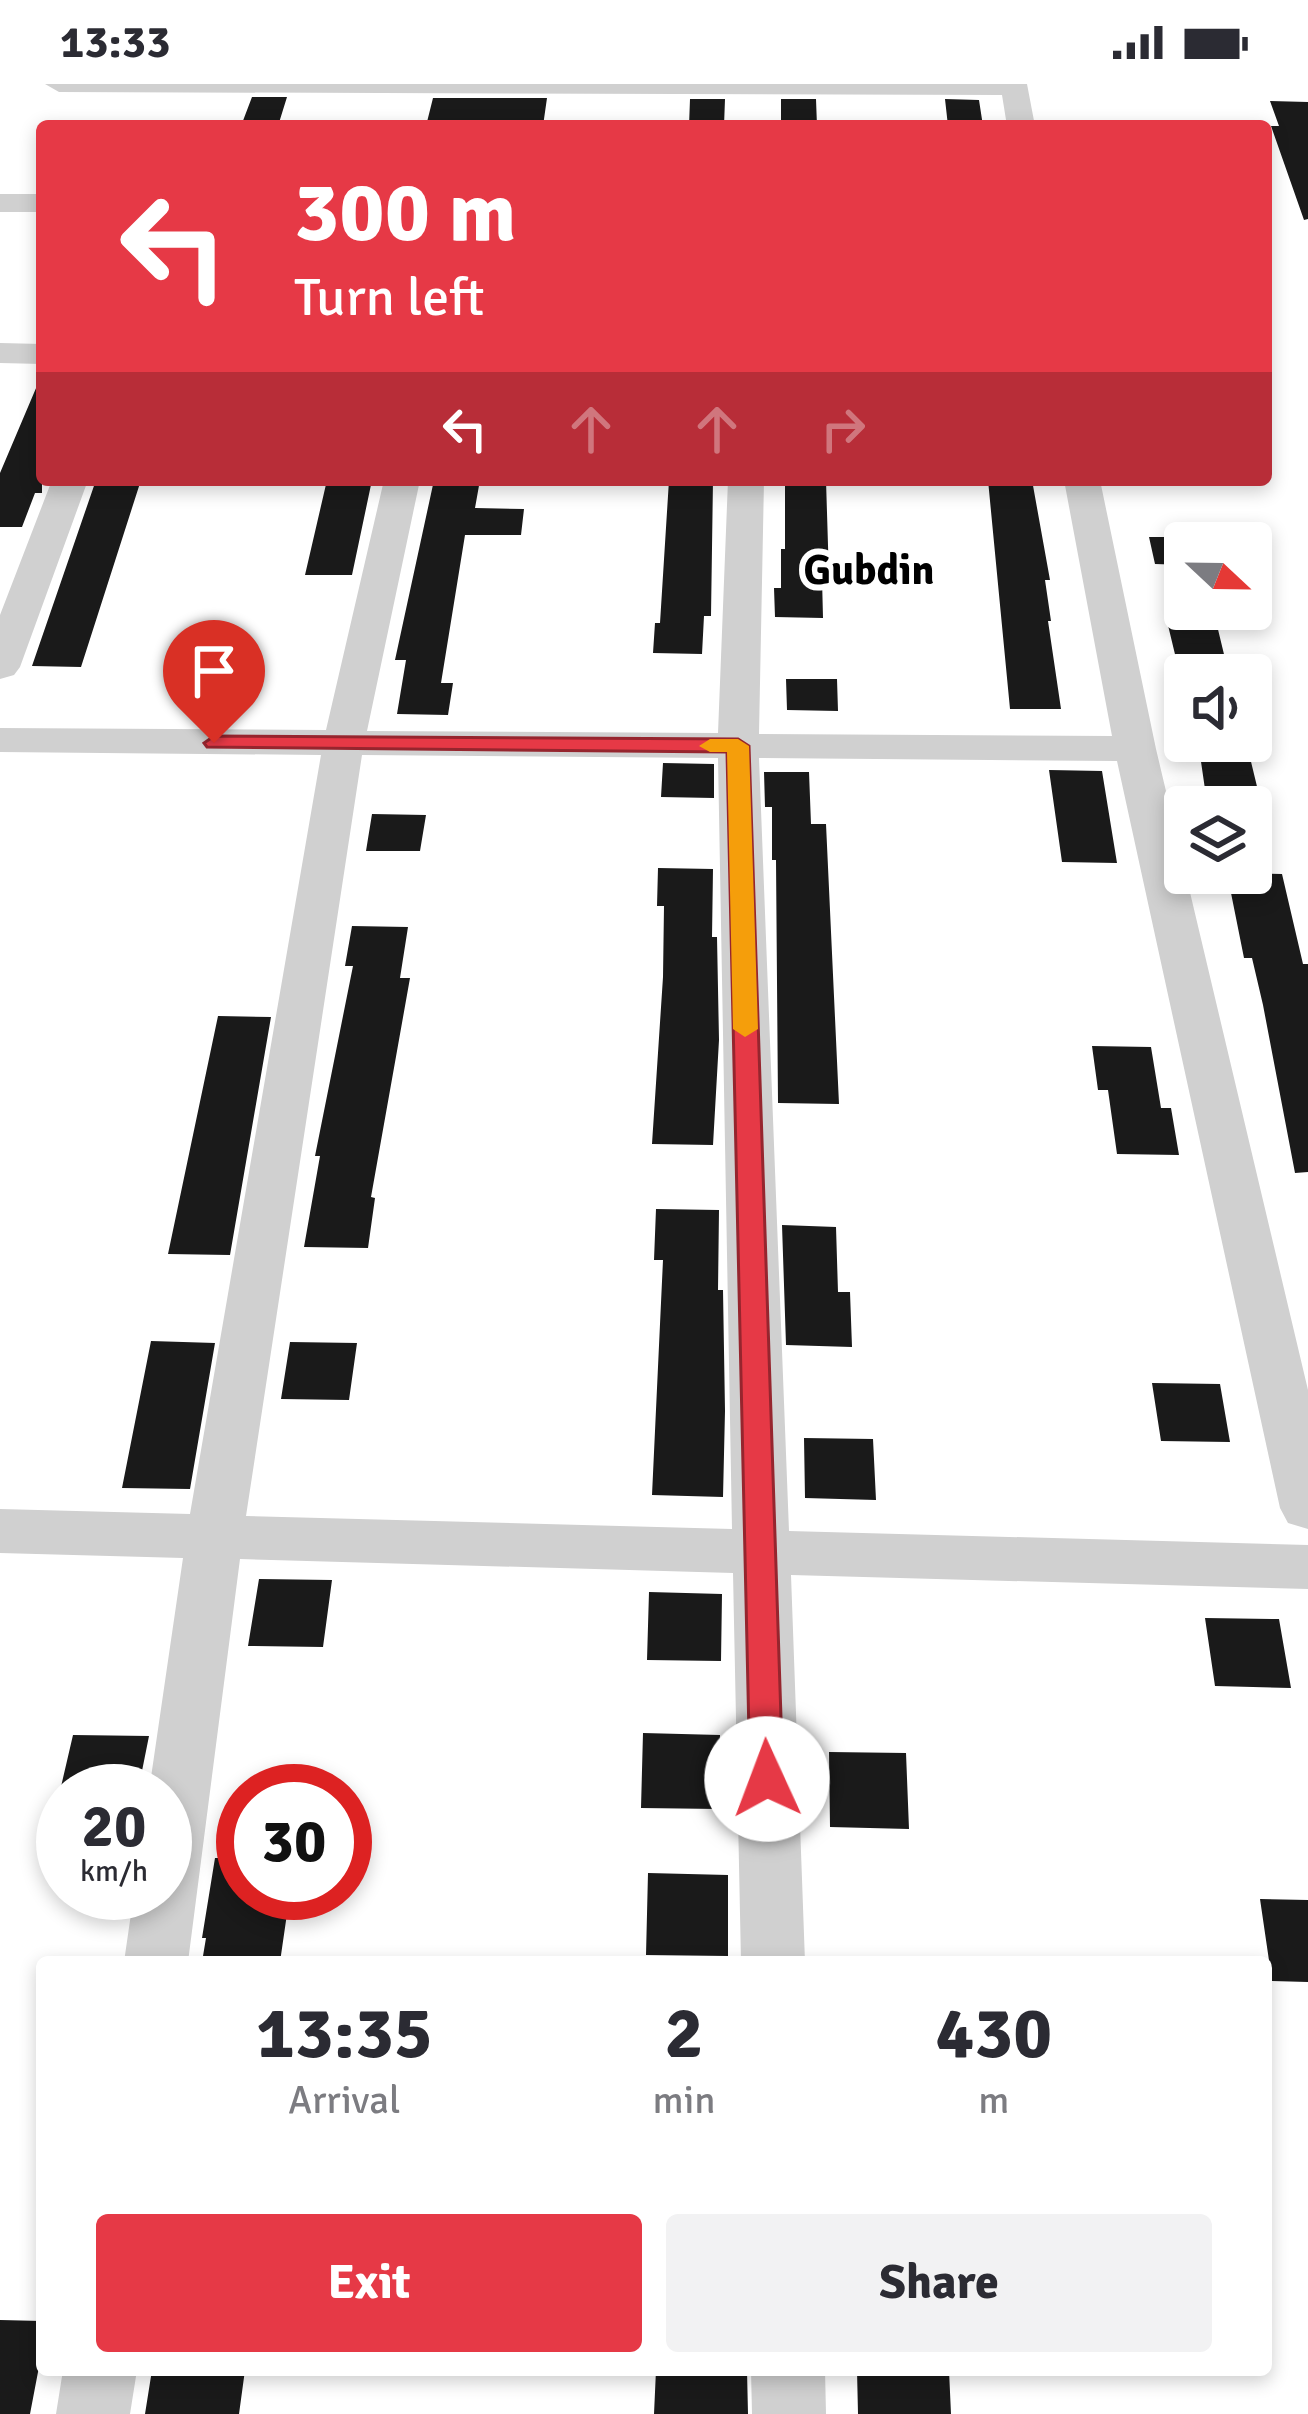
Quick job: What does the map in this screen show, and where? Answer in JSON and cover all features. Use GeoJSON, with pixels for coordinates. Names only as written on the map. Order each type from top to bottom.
{"type":"FeatureCollection","features":[{"type":"Feature","properties":{"kind":"street"},"geometry":{"type":"LineString","coordinates":[[59,84],[217,91],[757,96],[1015,87],[1020,120]]}},
{"type":"Feature","properties":{"kind":"street"},"geometry":{"type":"LineString","coordinates":[[0,203],[36,203]]}},
{"type":"Feature","properties":{"kind":"street"},"geometry":{"type":"LineString","coordinates":[[0,353],[36,354]]}},
{"type":"Feature","properties":{"kind":"street"},"geometry":{"type":"LineString","coordinates":[[0,667],[68,486]]}},
{"type":"Feature","properties":{"kind":"street"},"geometry":{"type":"LineString","coordinates":[[157,1956],[215,1535],[344,745],[401,486]]}},
{"type":"Feature","properties":{"kind":"street"},"geometry":{"type":"LineString","coordinates":[[746,486],[738,746],[773,1956]]}},
{"type":"Feature","properties":{"kind":"street"},"geometry":{"type":"LineString","coordinates":[[1083,486],[1135,748],[1308,1508]]}},
{"type":"Feature","properties":{"kind":"street"},"geometry":{"type":"LineString","coordinates":[[0,740],[1135,748]]}},
{"type":"Feature","properties":{"kind":"street"},"geometry":{"type":"LineString","coordinates":[[0,1531],[1308,1567]]}},
{"type":"Feature","properties":{"kind":"street"},"geometry":{"type":"LineString","coordinates":[[93,2414],[99,2376]]}},
{"type":"Feature","properties":{"kind":"street"},"geometry":{"type":"LineString","coordinates":[[788,2376],[789,2414]]}},
{"type":"Feature","properties":{"kind":"building"},"geometry":{"type":"Polygon","coordinates":[[[252,97],[287,97],[280,120],[243,120],[252,97]]]}},
{"type":"Feature","properties":{"kind":"building"},"geometry":{"type":"Polygon","coordinates":[[[433,98],[547,98],[544,120],[428,120],[433,98]]]}},
{"type":"Feature","properties":{"kind":"building"},"geometry":{"type":"Polygon","coordinates":[[[690,99],[725,99],[724,120],[689,120],[690,99]]]}},
{"type":"Feature","properties":{"kind":"building"},"geometry":{"type":"Polygon","coordinates":[[[781,99],[816,99],[817,120],[781,120],[781,99]]]}},
{"type":"Feature","properties":{"kind":"building"},"geometry":{"type":"Polygon","coordinates":[[[945,99],[979,100],[982,120],[947,120],[945,99]]]}},
{"type":"Feature","properties":{"kind":"building"},"geometry":{"type":"Polygon","coordinates":[[[1270,101],[1308,102],[1308,219],[1304,220],[1272,129],[1279,126],[1270,101]]]}},
{"type":"Feature","properties":{"kind":"building"},"geometry":{"type":"Polygon","coordinates":[[[36,388],[36,486],[42,486],[42,493],[35,493],[22,527],[0,527],[0,473],[36,388]]]}},
{"type":"Feature","properties":{"kind":"building"},"geometry":{"type":"Polygon","coordinates":[[[94,486],[139,486],[81,667],[32,666],[94,486]]]}},
{"type":"Feature","properties":{"kind":"building"},"geometry":{"type":"Polygon","coordinates":[[[326,486],[371,486],[352,575],[305,575],[326,486]]]}},
{"type":"Feature","properties":{"kind":"building"},"geometry":{"type":"Polygon","coordinates":[[[433,486],[479,486],[475,508],[524,509],[521,535],[465,535],[441,683],[453,683],[448,715],[397,714],[406,660],[395,660],[433,486]]]}},
{"type":"Feature","properties":{"kind":"building"},"geometry":{"type":"Polygon","coordinates":[[[669,486],[713,486],[711,616],[704,616],[702,654],[653,653],[655,623],[660,623],[669,486]]]}},
{"type":"Feature","properties":{"kind":"building"},"geometry":{"type":"Polygon","coordinates":[[[785,486],[826,486],[829,578],[822,578],[823,618],[775,617],[774,588],[781,588],[781,549],[785,549],[785,486]]]}},
{"type":"Feature","properties":{"kind":"building"},"geometry":{"type":"Polygon","coordinates":[[[989,486],[1033,486],[1050,580],[1045,580],[1048,621],[1061,709],[1010,709],[989,486]]]}},
{"type":"Feature","properties":{"kind":"building"},"geometry":{"type":"Polygon","coordinates":[[[1149,537],[1164,537],[1164,564],[1155,564],[1149,537]]]}},
{"type":"Feature","properties":{"kind":"building"},"geometry":{"type":"Polygon","coordinates":[[[1169,630],[1218,630],[1224,654],[1175,654],[1169,630]]]}},
{"type":"Feature","properties":{"kind":"building"},"geometry":{"type":"Polygon","coordinates":[[[786,679],[837,679],[838,711],[787,710],[786,679]]]}},
{"type":"Feature","properties":{"kind":"building"},"geometry":{"type":"Polygon","coordinates":[[[1201,762],[1251,762],[1257,786],[1205,786],[1201,762]]]}},
{"type":"Feature","properties":{"kind":"building"},"geometry":{"type":"Polygon","coordinates":[[[663,763],[714,764],[714,798],[661,797],[663,763]]]}},
{"type":"Feature","properties":{"kind":"building"},"geometry":{"type":"Polygon","coordinates":[[[1049,770],[1102,771],[1117,863],[1062,862],[1049,770]]]}},
{"type":"Feature","properties":{"kind":"building"},"geometry":{"type":"Polygon","coordinates":[[[764,772],[809,772],[811,824],[826,824],[839,1104],[778,1103],[776,860],[772,860],[772,807],[765,807],[764,772]]]}},
{"type":"Feature","properties":{"kind":"building"},"geometry":{"type":"Polygon","coordinates":[[[372,814],[426,815],[420,851],[366,851],[372,814]]]}},
{"type":"Feature","properties":{"kind":"building"},"geometry":{"type":"Polygon","coordinates":[[[658,868],[713,869],[719,1040],[713,1145],[652,1144],[663,977],[664,906],[657,906],[658,868]]]}},
{"type":"Feature","properties":{"kind":"building"},"geometry":{"type":"Polygon","coordinates":[[[1272,874],[1282,874],[1303,964],[1308,964],[1308,1172],[1295,1173],[1252,958],[1244,958],[1231,894],[1272,894],[1272,874]]]}},
{"type":"Feature","properties":{"kind":"building"},"geometry":{"type":"Polygon","coordinates":[[[352,926],[408,927],[400,978],[410,978],[371,1197],[375,1198],[368,1248],[304,1247],[320,1156],[315,1156],[353,966],[345,966],[352,926]]]}},
{"type":"Feature","properties":{"kind":"building"},"geometry":{"type":"Polygon","coordinates":[[[218,1016],[271,1017],[230,1255],[168,1254],[218,1016]]]}},
{"type":"Feature","properties":{"kind":"building"},"geometry":{"type":"Polygon","coordinates":[[[1092,1046],[1151,1047],[1161,1108],[1171,1108],[1179,1155],[1117,1154],[1108,1090],[1098,1090],[1092,1046]]]}},
{"type":"Feature","properties":{"kind":"building"},"geometry":{"type":"Polygon","coordinates":[[[656,1209],[719,1210],[723,1497],[652,1495],[663,1260],[654,1260],[656,1209]]]}},
{"type":"Feature","properties":{"kind":"building"},"geometry":{"type":"Polygon","coordinates":[[[782,1225],[836,1227],[838,1292],[850,1292],[852,1347],[786,1345],[782,1225]]]}},
{"type":"Feature","properties":{"kind":"building"},"geometry":{"type":"Polygon","coordinates":[[[151,1341],[215,1343],[190,1489],[122,1488],[151,1341]]]}},
{"type":"Feature","properties":{"kind":"building"},"geometry":{"type":"Polygon","coordinates":[[[290,1342],[357,1343],[349,1400],[281,1399],[290,1342]]]}},
{"type":"Feature","properties":{"kind":"building"},"geometry":{"type":"Polygon","coordinates":[[[1152,1383],[1220,1384],[1230,1442],[1161,1441],[1152,1383]]]}},
{"type":"Feature","properties":{"kind":"building"},"geometry":{"type":"Polygon","coordinates":[[[804,1438],[873,1439],[876,1500],[805,1498],[804,1438]]]}},
{"type":"Feature","properties":{"kind":"building"},"geometry":{"type":"Polygon","coordinates":[[[259,1579],[332,1580],[323,1647],[248,1646],[259,1579]]]}},
{"type":"Feature","properties":{"kind":"building"},"geometry":{"type":"Polygon","coordinates":[[[649,1592],[722,1594],[721,1661],[647,1660],[649,1592]]]}},
{"type":"Feature","properties":{"kind":"building"},"geometry":{"type":"Polygon","coordinates":[[[1205,1618],[1279,1619],[1291,1688],[1215,1686],[1205,1618]]]}},
{"type":"Feature","properties":{"kind":"building"},"geometry":{"type":"Polygon","coordinates":[[[643,1733],[720,1735],[719,1809],[641,1808],[643,1733]]]}},
{"type":"Feature","properties":{"kind":"building"},"geometry":{"type":"Polygon","coordinates":[[[73,1735],[149,1736],[143,1764],[66,1764],[73,1735]]]}},
{"type":"Feature","properties":{"kind":"building"},"geometry":{"type":"Polygon","coordinates":[[[829,1752],[906,1753],[909,1829],[830,1827],[829,1752]]]}},
{"type":"Feature","properties":{"kind":"building"},"geometry":{"type":"Polygon","coordinates":[[[215,1858],[216,1920],[286,1920],[281,1956],[203,1956],[206,1938],[202,1938],[215,1858]]]}},
{"type":"Feature","properties":{"kind":"building"},"geometry":{"type":"Polygon","coordinates":[[[648,1873],[728,1875],[728,1956],[646,1955],[648,1873]]]}},
{"type":"Feature","properties":{"kind":"building"},"geometry":{"type":"Polygon","coordinates":[[[1260,1899],[1308,1900],[1308,1982],[1272,1981],[1272,1956],[1260,1899]]]}},
{"type":"Feature","properties":{"kind":"building"},"geometry":{"type":"Polygon","coordinates":[[[0,2320],[36,2321],[37,2376],[30,2414],[0,2414],[0,2320]]]}},
{"type":"Feature","properties":{"kind":"building"},"geometry":{"type":"Polygon","coordinates":[[[151,2376],[244,2376],[239,2414],[145,2414],[151,2376]]]}},
{"type":"Feature","properties":{"kind":"building"},"geometry":{"type":"Polygon","coordinates":[[[656,2376],[747,2376],[748,2414],[654,2414],[656,2376]]]}},
{"type":"Feature","properties":{"kind":"building"},"geometry":{"type":"Polygon","coordinates":[[[857,2376],[949,2376],[951,2414],[858,2414],[857,2376]]]}},
{"type":"Feature","properties":{"kind":"slow traffic"},"geometry":{"type":"LineString","coordinates":[[710,746],[738,746],[745,1029]]}},
{"type":"Feature","properties":{"kind":"district","name":"Gubdin"},"geometry":{"type":"Point","coordinates":[869,570]}},
{"type":"Feature","properties":{"kind":"route"},"geometry":{"type":"LineString","coordinates":[[214,743],[738,746],[767,1779]]}}]}
